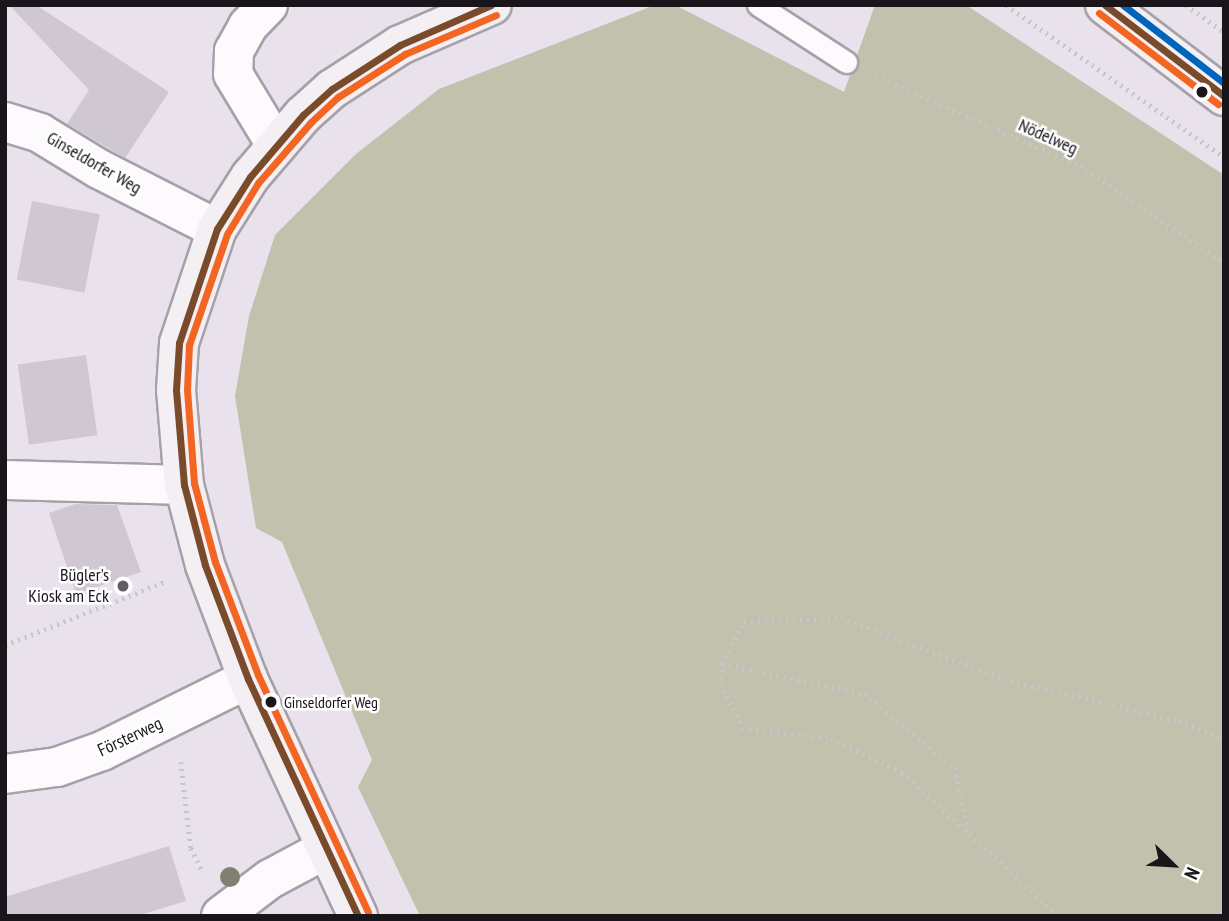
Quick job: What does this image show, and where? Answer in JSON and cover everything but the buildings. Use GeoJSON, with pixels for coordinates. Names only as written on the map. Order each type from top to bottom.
{"type":"FeatureCollection","features":[{"type":"Feature","properties":{"kind":"main road"},"geometry":{"type":"LineString","coordinates":[[358,916],[324,850],[247,679],[205,565],[184,485],[176,390],[179,343],[217,229],[276,145],[303,115],[359,71],[400,45],[492,5]]}},
{"type":"Feature","properties":{"kind":"main road"},"geometry":{"type":"LineString","coordinates":[[1105,5],[1224,96]]}},
{"type":"Feature","properties":{"kind":"street"},"geometry":{"type":"LineString","coordinates":[[268,5],[248,26],[234,51],[233,74],[276,145]]}},
{"type":"Feature","properties":{"kind":"street","name":"Ginseldorfer Weg"},"geometry":{"type":"LineString","coordinates":[[5,122],[40,132],[99,169],[217,229]]}},
{"type":"Feature","properties":{"kind":"street"},"geometry":{"type":"LineString","coordinates":[[5,480],[184,485]]}},
{"type":"Feature","properties":{"kind":"street","name":"Försterweg"},"geometry":{"type":"LineString","coordinates":[[5,774],[57,767],[91,755],[247,679]]}},
{"type":"Feature","properties":{"kind":"street"},"geometry":{"type":"LineString","coordinates":[[222,915],[270,878],[324,850]]}},
{"type":"Feature","properties":{"kind":"lane"},"geometry":{"type":"LineString","coordinates":[[758,5],[846,62]]}},
{"type":"Feature","properties":{"kind":"path"},"geometry":{"type":"LineString","coordinates":[[1006,5],[1224,157]]}},
{"type":"Feature","properties":{"kind":"path"},"geometry":{"type":"LineString","coordinates":[[1186,5],[1224,32]]}},
{"type":"Feature","properties":{"kind":"path","name":"Nödelweg"},"geometry":{"type":"LineString","coordinates":[[846,62],[1080,166],[1224,262]]}},
{"type":"Feature","properties":{"kind":"path"},"geometry":{"type":"LineString","coordinates":[[5,645],[205,565]]}},
{"type":"Feature","properties":{"kind":"path"},"geometry":{"type":"LineString","coordinates":[[1058,916],[902,773],[828,738],[744,729],[720,686],[722,664],[744,621],[841,618],[1004,679],[1179,721],[1224,739]]}},
{"type":"Feature","properties":{"kind":"path"},"geometry":{"type":"LineString","coordinates":[[722,664],[864,694],[955,768],[968,834]]}},
{"type":"Feature","properties":{"kind":"path"},"geometry":{"type":"LineString","coordinates":[[175,715],[191,848],[222,915]]}},
{"type":"Feature","properties":{"kind":"green space"},"geometry":{"type":"Polygon","coordinates":[[[655,5],[675,5],[844,92],[875,5],[966,5],[1224,175],[1224,916],[420,916],[358,787],[372,760],[282,542],[256,528],[235,396],[249,316],[275,235],[356,154],[439,89],[655,5]]]}},
{"type":"Feature","properties":{"kind":"transit line"},"geometry":{"type":"LineString","coordinates":[[358,916],[248,679],[205,565],[184,485],[176,390],[179,343],[217,229],[250,177],[303,115],[332,89],[400,45],[491,5]]}},
{"type":"Feature","properties":{"kind":"transit line"},"geometry":{"type":"LineString","coordinates":[[1105,5],[1224,96]]}},
{"type":"Feature","properties":{"kind":"transit line"},"geometry":{"type":"LineString","coordinates":[[1123,5],[1224,83]]}},
{"type":"Feature","properties":{"kind":"transit line"},"geometry":{"type":"LineString","coordinates":[[1099,13],[1218,104]]}},
{"type":"Feature","properties":{"kind":"transit line"},"geometry":{"type":"LineString","coordinates":[[368,912],[258,675],[215,562],[194,483],[187,390],[189,345],[227,234],[258,183],[311,122],[338,97],[405,54],[496,15]]}},
{"type":"Feature","properties":{"kind":"place","name":"Bügler's Kiosk am Eck"},"geometry":{"type":"Point","coordinates":[123,586]}},
{"type":"Feature","properties":{"kind":"place","name":"Ginseldorfer Weg"},"geometry":{"type":"Point","coordinates":[271,702]}}]}
